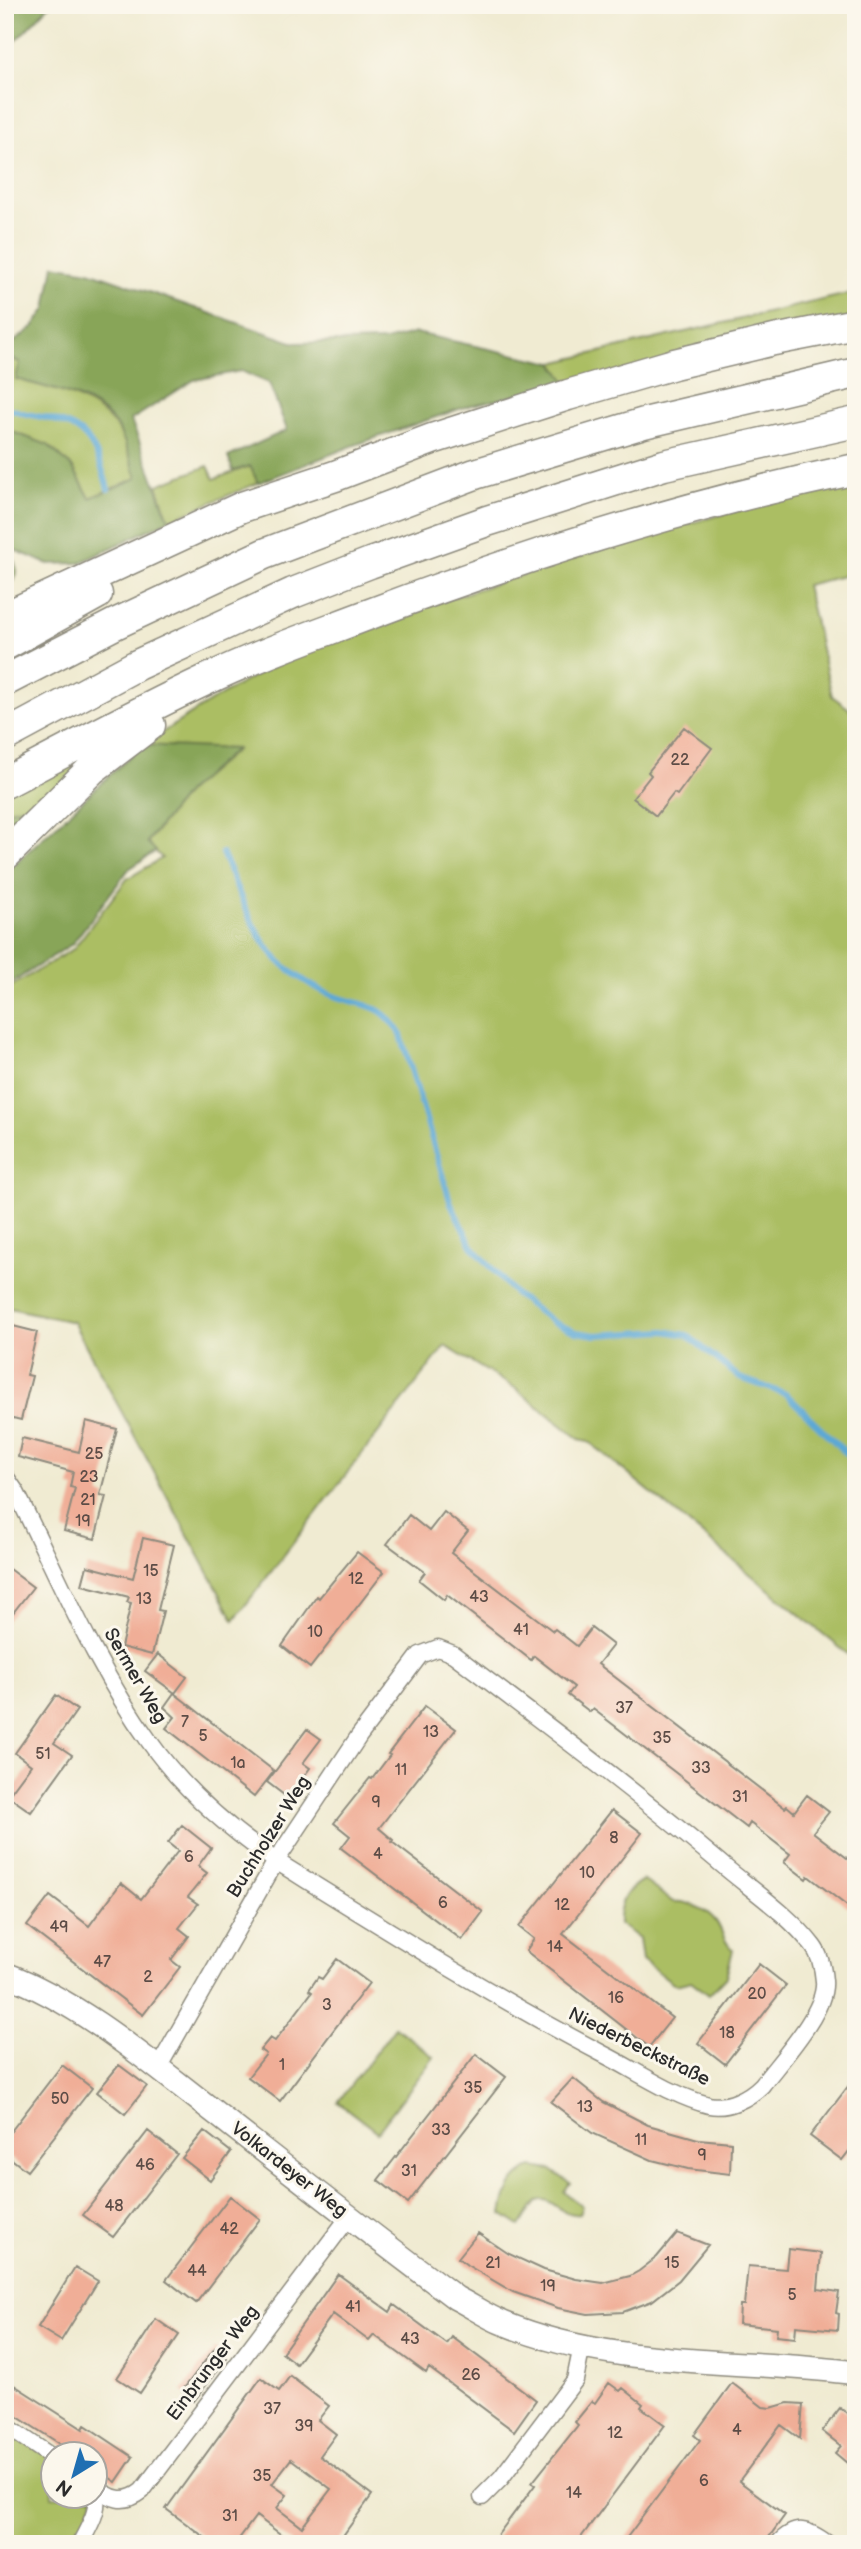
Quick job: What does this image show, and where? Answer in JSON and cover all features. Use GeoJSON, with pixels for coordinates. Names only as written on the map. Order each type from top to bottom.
{"type":"FeatureCollection","features":[{"type":"Feature","properties":{"kind":"highway"},"geometry":{"type":"LineString","coordinates":[[5,617],[242,507],[335,476],[432,439],[568,394],[762,343],[856,324]]}},
{"type":"Feature","properties":{"kind":"highway"},"geometry":{"type":"LineString","coordinates":[[5,681],[115,624],[264,554],[475,474],[644,423],[856,373]]}},
{"type":"Feature","properties":{"kind":"highway"},"geometry":{"type":"LineString","coordinates":[[5,736],[137,665],[293,593],[370,563],[487,521],[664,465],[856,422]]}},
{"type":"Feature","properties":{"kind":"highway"},"geometry":{"type":"LineString","coordinates":[[5,783],[207,679],[281,648],[533,555],[745,495],[856,469]]}},
{"type":"Feature","properties":{"kind":"highway"},"geometry":{"type":"LineString","coordinates":[[5,645],[78,603],[335,476]]}},
{"type":"Feature","properties":{"kind":"highway"},"geometry":{"type":"LineString","coordinates":[[5,855],[109,754],[153,724],[281,648]]}},
{"type":"Feature","properties":{"kind":"street","name":"Sermer Weg"},"geometry":{"type":"LineString","coordinates":[[5,1476],[16,1492],[123,1703],[150,1743],[178,1776],[216,1813],[276,1861]]}},
{"type":"Feature","properties":{"kind":"street","name":"Niederbeckstraße"},"geometry":{"type":"LineString","coordinates":[[276,1861],[450,1970],[536,2019],[680,2094],[710,2105],[725,2105],[752,2094],[762,2085],[821,2002],[825,1985],[815,1949],[788,1921],[662,1814],[453,1654],[438,1648]]}},
{"type":"Feature","properties":{"kind":"street","name":"Buchholzer Weg"},"geometry":{"type":"LineString","coordinates":[[158,2068],[276,1861],[359,1736],[420,1655],[438,1648]]}},
{"type":"Feature","properties":{"kind":"street","name":"Volkardeyer Weg"},"geometry":{"type":"LineString","coordinates":[[5,1974],[35,1986],[55,1998],[158,2068],[456,2298],[503,2323],[609,2352],[856,2373]]}},
{"type":"Feature","properties":{"kind":"street","name":"Einbrunger Weg"},"geometry":{"type":"LineString","coordinates":[[108,2495],[126,2500],[142,2491],[349,2217]]}},
{"type":"Feature","properties":{"kind":"street"},"geometry":{"type":"LineString","coordinates":[[482,2497],[501,2478],[575,2380],[582,2346]]}},
{"type":"Feature","properties":{"kind":"street"},"geometry":{"type":"LineString","coordinates":[[5,2425],[38,2447]]}},
{"type":"Feature","properties":{"kind":"street"},"geometry":{"type":"LineString","coordinates":[[80,2544],[96,2510]]}},
{"type":"Feature","properties":{"kind":"street"},"geometry":{"type":"LineString","coordinates":[[778,2544],[788,2533],[799,2530],[810,2532],[828,2544]]}},
{"type":"Feature","properties":{"kind":"green space"},"geometry":{"type":"Polygon","coordinates":[[[5,5],[50,5],[5,52],[5,5]]]}},
{"type":"Feature","properties":{"kind":"green space"},"geometry":{"type":"Polygon","coordinates":[[[54,265],[89,271],[295,343],[385,341],[416,333],[553,363],[568,384],[468,406],[352,446],[258,483],[250,466],[233,471],[228,457],[287,430],[269,383],[241,371],[194,380],[131,420],[169,520],[80,563],[48,564],[5,546],[5,429],[48,445],[73,468],[90,498],[137,478],[123,437],[112,420],[101,410],[74,396],[16,379],[20,362],[5,357],[5,349],[33,327],[46,309],[54,265]]]}},
{"type":"Feature","properties":{"kind":"green space"},"geometry":{"type":"Polygon","coordinates":[[[856,292],[856,316],[568,384],[553,363],[856,292]]]}},
{"type":"Feature","properties":{"kind":"green space"},"geometry":{"type":"Polygon","coordinates":[[[5,357],[21,362],[16,379],[84,401],[107,417],[124,439],[138,478],[90,498],[73,468],[48,445],[5,429],[5,357]]]}},
{"type":"Feature","properties":{"kind":"green space"},"geometry":{"type":"Polygon","coordinates":[[[208,466],[214,479],[251,466],[258,483],[169,520],[157,485],[208,466]]]}},
{"type":"Feature","properties":{"kind":"green space"},"geometry":{"type":"Polygon","coordinates":[[[856,483],[856,573],[806,585],[832,696],[856,714],[856,1661],[588,1441],[579,1439],[515,1388],[445,1346],[234,1620],[73,1322],[10,1308],[5,1301],[5,990],[73,949],[127,879],[162,858],[147,843],[187,792],[236,750],[142,745],[218,697],[298,654],[404,613],[683,525],[856,483]]]}},
{"type":"Feature","properties":{"kind":"green space"},"geometry":{"type":"Polygon","coordinates":[[[5,555],[14,561],[17,571],[14,581],[5,585],[5,555]]]}},
{"type":"Feature","properties":{"kind":"green space"},"geometry":{"type":"Polygon","coordinates":[[[113,736],[42,802],[5,811],[5,788],[113,736]]]}},
{"type":"Feature","properties":{"kind":"green space"},"geometry":{"type":"Polygon","coordinates":[[[142,745],[236,749],[187,792],[147,842],[156,851],[129,869],[72,944],[5,987],[5,873],[142,745]]]}},
{"type":"Feature","properties":{"kind":"green space"},"geometry":{"type":"Polygon","coordinates":[[[42,802],[5,840],[5,811],[42,802]]]}},
{"type":"Feature","properties":{"kind":"green space"},"geometry":{"type":"Polygon","coordinates":[[[643,1880],[673,1902],[690,1904],[706,1912],[715,1920],[733,1950],[726,1977],[709,1995],[691,1981],[676,1985],[642,1960],[639,1938],[619,1924],[624,1898],[643,1880]]]}},
{"type":"Feature","properties":{"kind":"green space"},"geometry":{"type":"Polygon","coordinates":[[[395,2027],[434,2057],[377,2132],[338,2102],[395,2027]]]}},
{"type":"Feature","properties":{"kind":"green space"},"geometry":{"type":"Polygon","coordinates":[[[532,2167],[551,2170],[570,2183],[564,2192],[582,2206],[579,2214],[566,2212],[546,2200],[541,2200],[532,2207],[520,2226],[502,2214],[511,2186],[532,2167]]]}},
{"type":"Feature","properties":{"kind":"green space"},"geometry":{"type":"Polygon","coordinates":[[[5,2426],[38,2448],[38,2510],[90,2510],[80,2544],[5,2544],[5,2426]]]}},
{"type":"Feature","properties":{"kind":"building"},"geometry":{"type":"Polygon","coordinates":[[[684,727],[712,748],[677,795],[674,793],[656,816],[633,798],[651,775],[648,772],[684,727]]]}},
{"type":"Feature","properties":{"kind":"building"},"geometry":{"type":"Polygon","coordinates":[[[5,1324],[37,1332],[27,1375],[32,1376],[21,1420],[5,1416],[5,1324]]]}},
{"type":"Feature","properties":{"kind":"building"},"geometry":{"type":"Polygon","coordinates":[[[86,1421],[117,1429],[100,1495],[106,1496],[95,1539],[64,1531],[75,1488],[70,1487],[73,1472],[18,1457],[22,1438],[79,1452],[86,1421]]]}},
{"type":"Feature","properties":{"kind":"building"},"geometry":{"type":"Polygon","coordinates":[[[444,1512],[468,1531],[451,1553],[553,1631],[555,1629],[577,1646],[591,1628],[613,1645],[598,1664],[785,1808],[787,1806],[794,1812],[807,1795],[829,1812],[813,1832],[856,1865],[856,1913],[808,1876],[806,1879],[784,1862],[790,1854],[750,1823],[747,1828],[593,1709],[590,1712],[568,1695],[574,1687],[534,1656],[531,1660],[447,1595],[444,1600],[419,1580],[425,1572],[387,1544],[409,1515],[429,1531],[444,1512]]]}},
{"type":"Feature","properties":{"kind":"building"},"geometry":{"type":"Polygon","coordinates":[[[143,1538],[174,1545],[158,1610],[163,1611],[152,1655],[121,1647],[131,1603],[127,1602],[129,1597],[82,1585],[87,1566],[133,1578],[143,1538]]]}},
{"type":"Feature","properties":{"kind":"building"},"geometry":{"type":"Polygon","coordinates":[[[357,1552],[384,1572],[310,1668],[282,1646],[317,1596],[319,1598],[357,1552]]]}},
{"type":"Feature","properties":{"kind":"building"},"geometry":{"type":"Polygon","coordinates":[[[5,1566],[33,1587],[5,1623],[5,1566]]]}},
{"type":"Feature","properties":{"kind":"building"},"geometry":{"type":"Polygon","coordinates":[[[158,1654],[187,1677],[175,1693],[145,1671],[158,1654]]]}},
{"type":"Feature","properties":{"kind":"building"},"geometry":{"type":"Polygon","coordinates":[[[174,1693],[274,1771],[254,1797],[166,1728],[175,1717],[164,1707],[174,1693]]]}},
{"type":"Feature","properties":{"kind":"building"},"geometry":{"type":"Polygon","coordinates":[[[56,1695],[77,1710],[54,1743],[72,1755],[31,1812],[8,1796],[31,1765],[15,1753],[56,1695]]]}},
{"type":"Feature","properties":{"kind":"building"},"geometry":{"type":"Polygon","coordinates":[[[425,1706],[456,1729],[379,1828],[392,1842],[483,1912],[462,1940],[341,1848],[350,1836],[334,1823],[370,1778],[372,1779],[425,1706]]]}},
{"type":"Feature","properties":{"kind":"building"},"geometry":{"type":"Polygon","coordinates":[[[307,1729],[321,1739],[303,1763],[310,1768],[288,1798],[267,1782],[307,1729]]]}},
{"type":"Feature","properties":{"kind":"building"},"geometry":{"type":"Polygon","coordinates":[[[612,1810],[642,1833],[563,1934],[672,2018],[649,2047],[526,1951],[534,1939],[519,1927],[612,1810]]]}},
{"type":"Feature","properties":{"kind":"building"},"geometry":{"type":"Polygon","coordinates":[[[182,1825],[211,1848],[198,1866],[207,1873],[188,1897],[198,1904],[179,1928],[189,1936],[171,1960],[180,1967],[143,2015],[27,1926],[50,1896],[89,1926],[121,1883],[141,1899],[178,1851],[168,1843],[182,1825]]]}},
{"type":"Feature","properties":{"kind":"building"},"geometry":{"type":"Polygon","coordinates":[[[337,1959],[369,1983],[280,2101],[248,2077],[266,2054],[260,2050],[270,2038],[275,2041],[312,1992],[309,1990],[318,1977],[322,1979],[337,1959]]]}},
{"type":"Feature","properties":{"kind":"building"},"geometry":{"type":"Polygon","coordinates":[[[759,1964],[786,1985],[725,2064],[698,2043],[759,1964]]]}},
{"type":"Feature","properties":{"kind":"building"},"geometry":{"type":"Polygon","coordinates":[[[476,2054],[506,2077],[408,2203],[378,2180],[476,2054]]]}},
{"type":"Feature","properties":{"kind":"building"},"geometry":{"type":"Polygon","coordinates":[[[62,2065],[92,2088],[27,2171],[5,2154],[5,2139],[62,2065]]]}},
{"type":"Feature","properties":{"kind":"building"},"geometry":{"type":"Polygon","coordinates":[[[119,2065],[147,2086],[125,2114],[97,2092],[119,2065]]]}},
{"type":"Feature","properties":{"kind":"building"},"geometry":{"type":"Polygon","coordinates":[[[856,2076],[856,2142],[842,2160],[810,2136],[856,2076]]]}},
{"type":"Feature","properties":{"kind":"building"},"geometry":{"type":"Polygon","coordinates":[[[573,2078],[603,2102],[648,2125],[698,2139],[731,2142],[730,2174],[688,2169],[652,2160],[592,2133],[551,2102],[573,2078]]]}},
{"type":"Feature","properties":{"kind":"building"},"geometry":{"type":"Polygon","coordinates":[[[148,2131],[177,2154],[113,2237],[83,2215],[148,2131]]]}},
{"type":"Feature","properties":{"kind":"building"},"geometry":{"type":"Polygon","coordinates":[[[204,2131],[231,2152],[210,2180],[182,2158],[204,2131]]]}},
{"type":"Feature","properties":{"kind":"building"},"geometry":{"type":"Polygon","coordinates":[[[230,2196],[260,2219],[196,2303],[166,2280],[230,2196]]]}},
{"type":"Feature","properties":{"kind":"building"},"geometry":{"type":"Polygon","coordinates":[[[478,2233],[509,2254],[544,2270],[603,2283],[639,2271],[657,2257],[677,2233],[708,2245],[679,2280],[652,2301],[623,2312],[588,2314],[558,2308],[513,2292],[467,2265],[458,2258],[478,2233]]]}},
{"type":"Feature","properties":{"kind":"building"},"geometry":{"type":"Polygon","coordinates":[[[788,2249],[821,2253],[818,2289],[839,2292],[836,2313],[839,2314],[838,2330],[796,2326],[795,2338],[776,2336],[777,2328],[739,2324],[748,2266],[786,2269],[788,2249]]]}},
{"type":"Feature","properties":{"kind":"building"},"geometry":{"type":"Polygon","coordinates":[[[75,2267],[98,2281],[61,2341],[38,2327],[75,2267]]]}},
{"type":"Feature","properties":{"kind":"building"},"geometry":{"type":"Polygon","coordinates":[[[338,2274],[390,2312],[394,2305],[447,2344],[452,2337],[536,2400],[514,2431],[429,2368],[426,2373],[374,2335],[369,2341],[333,2314],[296,2364],[282,2353],[338,2274]]]}},
{"type":"Feature","properties":{"kind":"building"},"geometry":{"type":"Polygon","coordinates":[[[156,2319],[179,2335],[140,2393],[117,2378],[156,2319]]]}},
{"type":"Feature","properties":{"kind":"building"},"geometry":{"type":"Polygon","coordinates":[[[215,2348],[227,2358],[194,2401],[182,2391],[215,2348]]]}},
{"type":"Feature","properties":{"kind":"building"},"geometry":{"type":"Polygon","coordinates":[[[290,2376],[329,2406],[318,2420],[336,2434],[320,2456],[372,2495],[337,2544],[290,2544],[291,2542],[256,2516],[235,2544],[214,2544],[166,2509],[261,2378],[279,2391],[290,2376]],[[291,2459],[272,2484],[287,2495],[277,2508],[302,2527],[331,2489],[291,2459]]]}},
{"type":"Feature","properties":{"kind":"building"},"geometry":{"type":"Polygon","coordinates":[[[609,2383],[620,2391],[623,2388],[643,2404],[641,2407],[665,2425],[576,2544],[507,2544],[497,2536],[535,2485],[532,2483],[578,2425],[575,2422],[592,2401],[595,2403],[609,2383]]]}},
{"type":"Feature","properties":{"kind":"building"},"geometry":{"type":"Polygon","coordinates":[[[732,2383],[763,2407],[771,2408],[788,2403],[803,2404],[800,2439],[781,2425],[739,2481],[785,2515],[764,2544],[622,2544],[700,2440],[694,2435],[732,2383]]]}},
{"type":"Feature","properties":{"kind":"building"},"geometry":{"type":"Polygon","coordinates":[[[14,2385],[83,2429],[85,2425],[108,2440],[54,2440],[5,2409],[5,2399],[14,2385]]]}},
{"type":"Feature","properties":{"kind":"building"},"geometry":{"type":"Polygon","coordinates":[[[840,2408],[856,2420],[856,2457],[853,2455],[847,2463],[835,2453],[841,2446],[822,2431],[840,2408]]]}},
{"type":"Feature","properties":{"kind":"building"},"geometry":{"type":"Polygon","coordinates":[[[108,2440],[133,2457],[116,2482],[108,2477],[108,2440]]]}},
{"type":"Feature","properties":{"kind":"waterway"},"geometry":{"type":"LineString","coordinates":[[5,408],[64,423],[85,436],[98,457],[108,489]]}},
{"type":"Feature","properties":{"kind":"waterway"},"geometry":{"type":"LineString","coordinates":[[222,853],[249,915],[276,958],[293,973],[322,991],[372,1007],[394,1024],[401,1035],[451,1204],[472,1246],[516,1295],[553,1322],[576,1332],[596,1335],[665,1331],[687,1335],[740,1378],[786,1394],[853,1460],[856,1467]]}}]}
